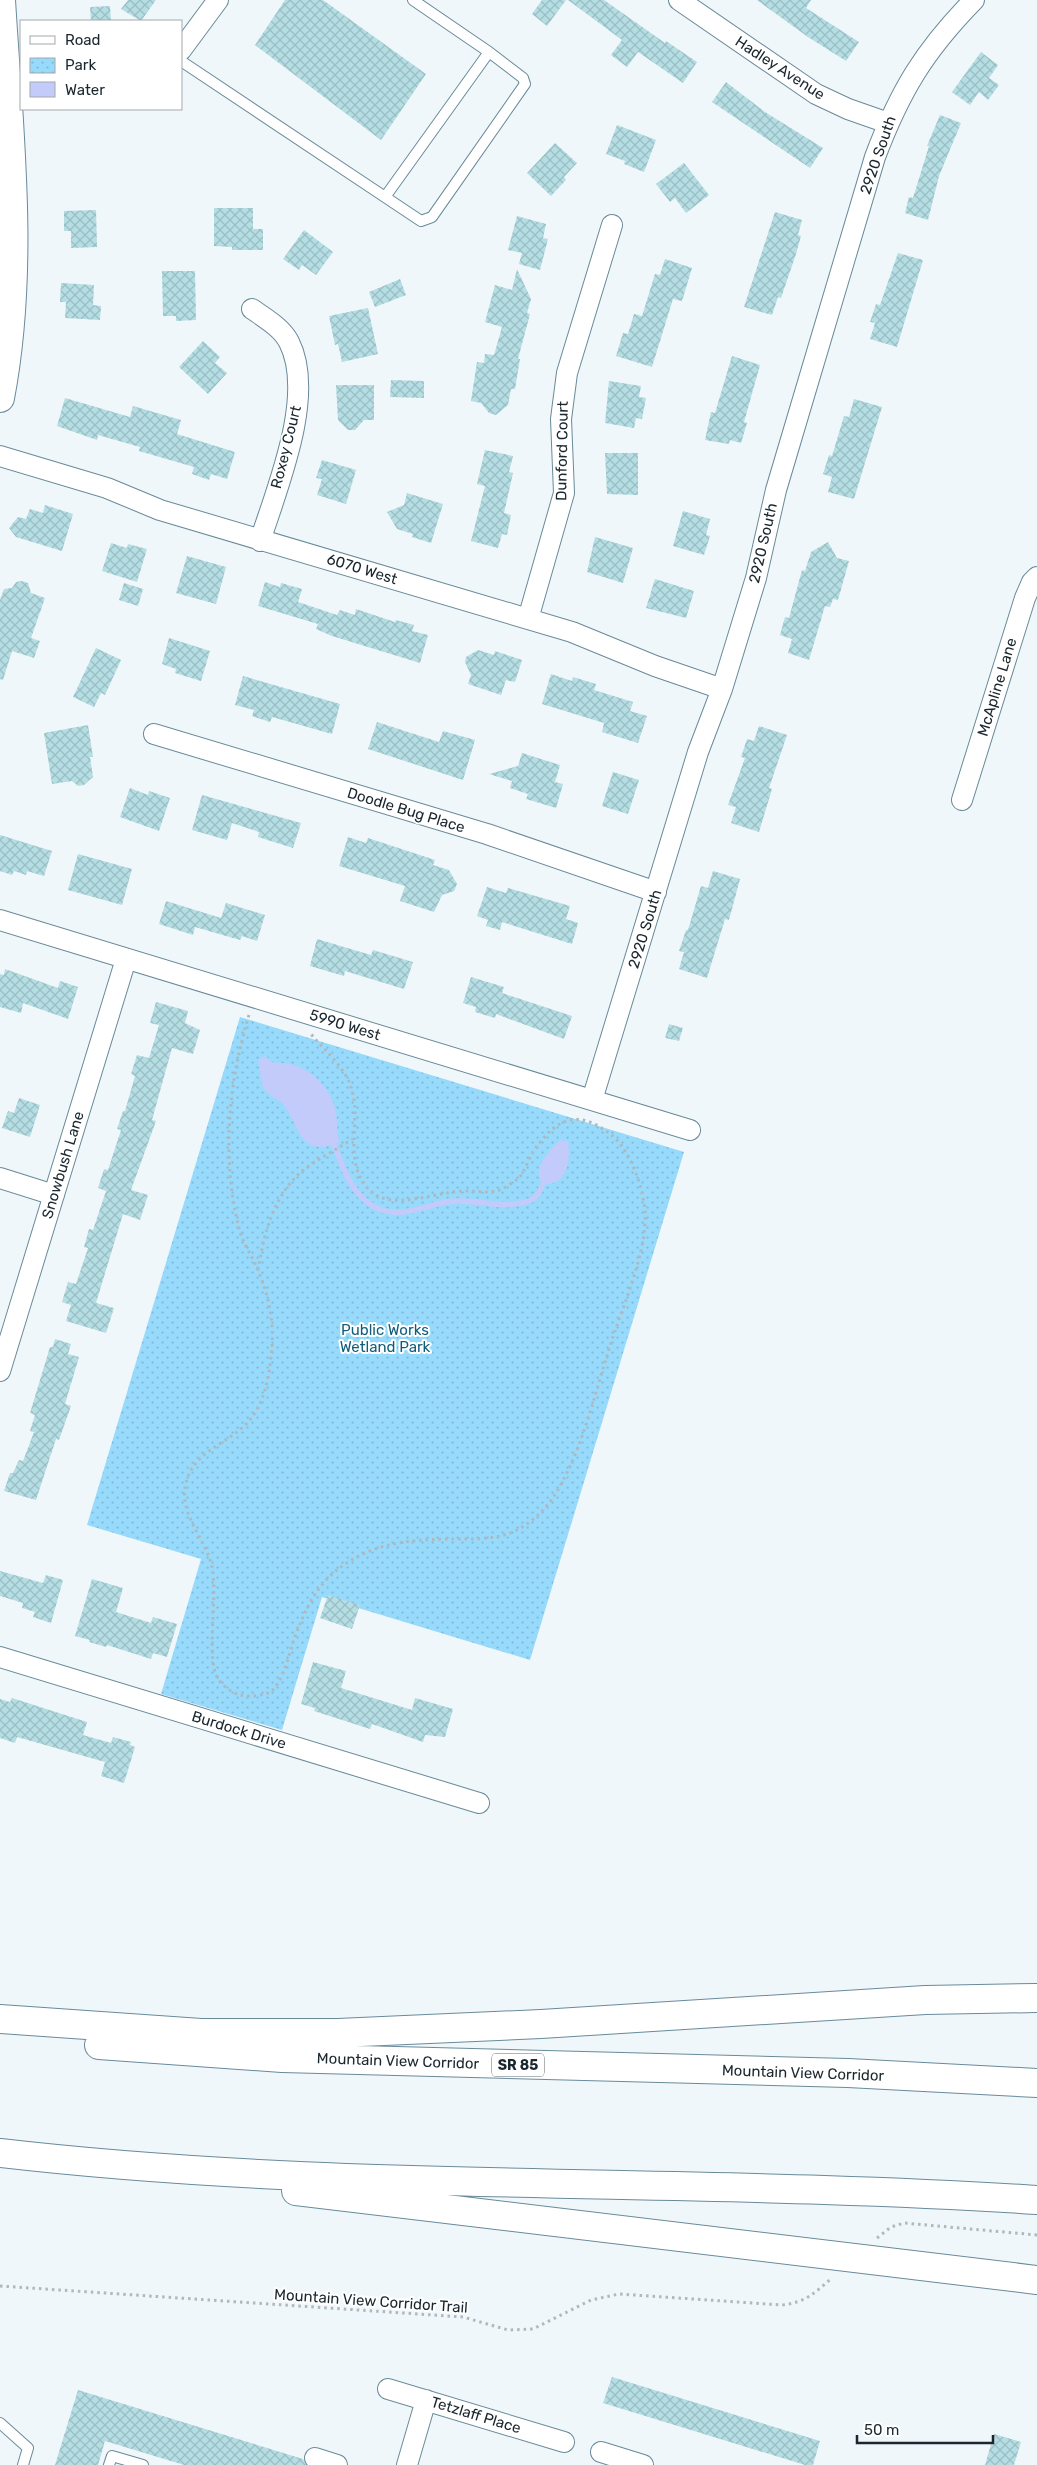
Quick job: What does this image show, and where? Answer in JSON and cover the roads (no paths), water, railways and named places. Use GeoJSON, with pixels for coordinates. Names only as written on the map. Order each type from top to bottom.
{"type":"FeatureCollection","features":[{"type":"Feature","properties":{"kind":"main road"},"geometry":{"type":"LineString","coordinates":[[0,398],[10,336],[6,296],[12,219],[9,88],[1,0]]}},
{"type":"Feature","properties":{"kind":"main road"},"geometry":{"type":"LineString","coordinates":[[0,2019],[192,2032],[338,2033],[541,2024],[925,2000],[1037,1998]]}},
{"type":"Feature","properties":{"kind":"main road","name":"Mountain View Corridor"},"geometry":{"type":"LineString","coordinates":[[0,2035],[149,2050],[282,2058],[848,2074],[1037,2083]]}},
{"type":"Feature","properties":{"kind":"main road"},"geometry":{"type":"LineString","coordinates":[[0,2153],[191,2171],[335,2178],[926,2194],[1037,2200]]}},
{"type":"Feature","properties":{"kind":"main road"},"geometry":{"type":"LineString","coordinates":[[191,2171],[247,2183],[355,2200],[1037,2280]]}},
{"type":"Feature","properties":{"kind":"street"},"geometry":{"type":"LineString","coordinates":[[182,49],[218,0]]}},
{"type":"Feature","properties":{"kind":"street","name":"Hadley Avenue"},"geometry":{"type":"LineString","coordinates":[[679,0],[816,94],[848,109],[888,123]]}},
{"type":"Feature","properties":{"kind":"street","name":"2920 South"},"geometry":{"type":"LineString","coordinates":[[592,1100],[698,752],[722,689],[756,578],[776,490],[876,157],[888,123],[914,71],[931,47],[970,1]]}},
{"type":"Feature","properties":{"kind":"street","name":"Dunford Court"},"geometry":{"type":"LineString","coordinates":[[528,619],[564,493],[561,419],[567,374],[612,225]]}},
{"type":"Feature","properties":{"kind":"street","name":"Roxey Court"},"geometry":{"type":"LineString","coordinates":[[252,309],[275,326],[288,341],[294,355],[298,380],[298,397],[293,431],[260,541]]}},
{"type":"Feature","properties":{"kind":"street","name":"6070 West"},"geometry":{"type":"LineString","coordinates":[[0,456],[107,488],[160,510],[260,541],[306,552],[592,639],[655,666],[722,689]]}},
{"type":"Feature","properties":{"kind":"street","name":"McApline Lane"},"geometry":{"type":"LineString","coordinates":[[962,800],[1025,598],[1032,582],[1037,577]]}},
{"type":"Feature","properties":{"kind":"street","name":"Doodle Bug Place"},"geometry":{"type":"LineString","coordinates":[[154,734],[487,834],[656,892]]}},
{"type":"Feature","properties":{"kind":"street","name":"5990 West"},"geometry":{"type":"LineString","coordinates":[[0,920],[690,1130]]}},
{"type":"Feature","properties":{"kind":"street","name":"Snowbush Lane"},"geometry":{"type":"LineString","coordinates":[[0,1371],[126,959]]}},
{"type":"Feature","properties":{"kind":"street"},"geometry":{"type":"LineString","coordinates":[[0,1178],[54,1195]]}},
{"type":"Feature","properties":{"kind":"street","name":"Burdock Drive"},"geometry":{"type":"LineString","coordinates":[[0,1657],[479,1803]]}},
{"type":"Feature","properties":{"kind":"street","name":"Tetzlaff Place"},"geometry":{"type":"LineString","coordinates":[[388,2389],[564,2442]]}},
{"type":"Feature","properties":{"kind":"street"},"geometry":{"type":"LineString","coordinates":[[407,2465],[426,2400]]}},
{"type":"Feature","properties":{"kind":"street"},"geometry":{"type":"LineString","coordinates":[[601,2452],[643,2465]]}},
{"type":"Feature","properties":{"kind":"street"},"geometry":{"type":"LineString","coordinates":[[315,2458],[337,2465]]}},
{"type":"Feature","properties":{"kind":"lane"},"geometry":{"type":"LineString","coordinates":[[182,62],[420,221],[432,217],[525,84],[522,78],[489,52],[413,0]]}},
{"type":"Feature","properties":{"kind":"lane"},"geometry":{"type":"LineString","coordinates":[[385,197],[489,52]]}},
{"type":"Feature","properties":{"kind":"lane"},"geometry":{"type":"LineString","coordinates":[[0,2423],[28,2448],[23,2465]]}},
{"type":"Feature","properties":{"kind":"lane"},"geometry":{"type":"LineString","coordinates":[[109,2465],[112,2456],[143,2465]]}},
{"type":"Feature","properties":{"kind":"water"},"geometry":{"type":"Polygon","coordinates":[[[266,1056],[271,1062],[290,1064],[306,1070],[320,1081],[334,1104],[340,1142],[318,1147],[310,1145],[304,1140],[284,1105],[263,1087],[258,1060],[266,1056]]]}},
{"type":"Feature","properties":{"kind":"water"},"geometry":{"type":"Polygon","coordinates":[[[561,1140],[568,1141],[569,1156],[566,1170],[558,1181],[543,1184],[539,1172],[540,1166],[547,1154],[561,1140]]]}},
{"type":"Feature","properties":{"kind":"waterway"},"geometry":{"type":"LineString","coordinates":[[334,1144],[341,1164],[357,1192],[372,1206],[390,1212],[406,1212],[457,1201],[507,1205],[518,1204],[534,1198],[543,1184]]}},
{"type":"Feature","properties":{"kind":"park label","name":"Public Works Wetland Park"},"geometry":{"type":"Point","coordinates":[385,1338]}}]}
